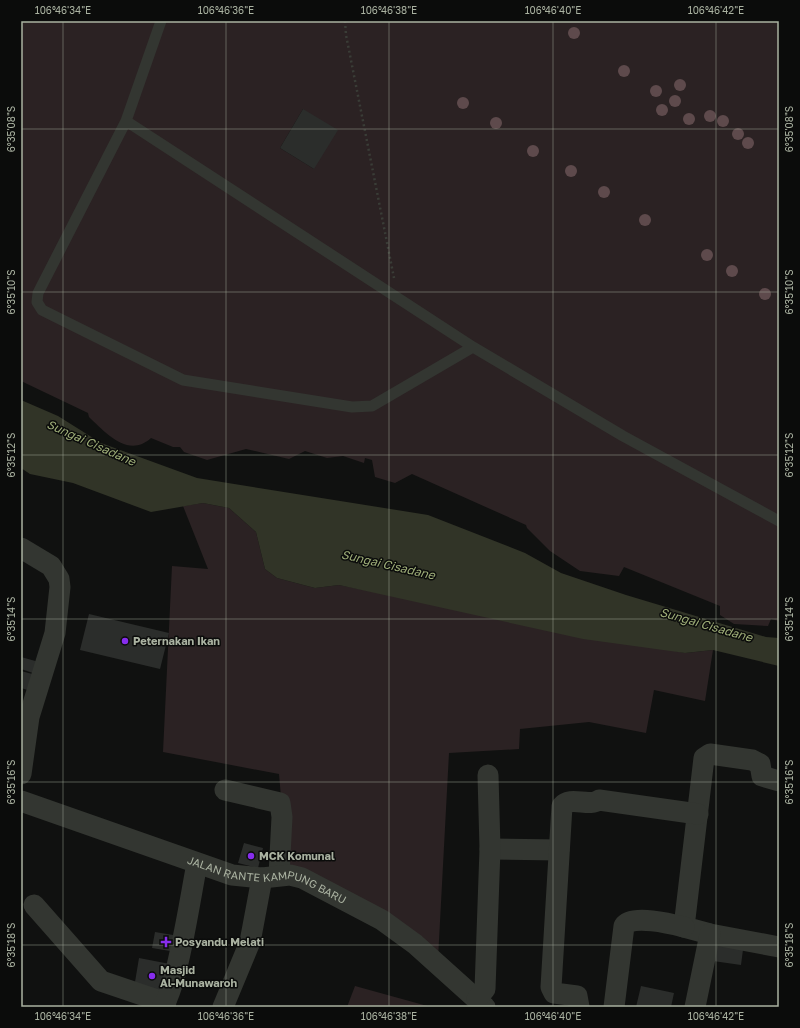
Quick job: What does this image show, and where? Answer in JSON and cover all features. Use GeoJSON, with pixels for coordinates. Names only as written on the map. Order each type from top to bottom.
{"type":"FeatureCollection","features":[{"type":"Feature","properties":{"kind":"street"},"geometry":{"type":"LineString","coordinates":[[21,548],[51,566],[59,579],[60,587],[55,633],[25,716],[21,774]]}},
{"type":"Feature","properties":{"kind":"street"},"geometry":{"type":"LineString","coordinates":[[684,927],[704,758],[710,754],[752,760],[760,764],[762,776],[779,781]]}},
{"type":"Feature","properties":{"kind":"street"},"geometry":{"type":"LineString","coordinates":[[481,1003],[484,990],[490,849],[488,775]]}},
{"type":"Feature","properties":{"kind":"street"},"geometry":{"type":"LineString","coordinates":[[223,1007],[250,942],[270,877],[282,817],[280,803],[225,790]]}},
{"type":"Feature","properties":{"kind":"street"},"geometry":{"type":"LineString","coordinates":[[579,1007],[577,996],[554,993],[551,987],[562,806],[568,802],[594,803],[600,800],[698,814]]}},
{"type":"Feature","properties":{"kind":"street","name":"JALAN RANTE KAMPUNG BARU"},"geometry":{"type":"LineString","coordinates":[[21,801],[197,864],[232,875],[270,877],[290,875],[302,878],[382,920],[415,944],[481,1003]]}},
{"type":"Feature","properties":{"kind":"street"},"geometry":{"type":"LineString","coordinates":[[490,849],[559,850]]}},
{"type":"Feature","properties":{"kind":"street"},"geometry":{"type":"LineString","coordinates":[[34,905],[101,981],[164,1005],[174,981],[197,864]]}},
{"type":"Feature","properties":{"kind":"street"},"geometry":{"type":"LineString","coordinates":[[614,1007],[624,926],[626,922],[631,920],[654,921],[710,934],[779,947]]}},
{"type":"Feature","properties":{"kind":"street"},"geometry":{"type":"LineString","coordinates":[[695,1007],[710,934]]}},
{"type":"Feature","properties":{"kind":"lane"},"geometry":{"type":"LineString","coordinates":[[161,21],[126,121],[38,293],[37,302],[42,310],[183,380],[352,407],[372,406],[473,347]]}},
{"type":"Feature","properties":{"kind":"lane"},"geometry":{"type":"LineString","coordinates":[[126,121],[473,347],[623,436],[779,521]]}},
{"type":"Feature","properties":{"kind":"path"},"geometry":{"type":"LineString","coordinates":[[345,21],[346,35],[398,298]]}},
{"type":"Feature","properties":{"kind":"shaded area"},"geometry":{"type":"Polygon","coordinates":[[[24,21],[779,21],[779,621],[771,619],[768,626],[734,624],[720,615],[720,606],[624,567],[619,576],[580,571],[550,551],[527,528],[526,525],[412,474],[395,483],[375,477],[372,460],[365,458],[364,463],[343,456],[327,458],[305,451],[289,459],[246,449],[207,460],[184,452],[180,447],[173,447],[151,438],[142,444],[134,446],[125,445],[102,430],[89,417],[88,413],[21,381],[21,27],[24,21]],[[303,109],[280,148],[314,169],[303,109]]]}},
{"type":"Feature","properties":{"kind":"shaded area"},"geometry":{"type":"Polygon","coordinates":[[[203,503],[229,508],[256,532],[265,569],[277,578],[315,588],[339,585],[685,653],[713,650],[705,701],[654,690],[646,733],[589,722],[520,729],[519,749],[449,753],[438,959],[287,866],[279,774],[163,752],[172,566],[208,569],[183,506],[203,503]]]}},
{"type":"Feature","properties":{"kind":"shaded area"},"geometry":{"type":"Polygon","coordinates":[[[355,986],[431,1007],[347,1007],[355,986]]]}},
{"type":"Feature","properties":{"kind":"water","name":"Sungai Cisadane"},"geometry":{"type":"Polygon","coordinates":[[[21,400],[58,416],[101,443],[197,478],[428,515],[525,553],[561,573],[626,595],[766,637],[779,638],[779,666],[713,650],[685,653],[583,639],[339,585],[315,588],[277,578],[265,569],[256,532],[229,508],[203,503],[151,512],[73,483],[30,474],[21,468],[21,400]]]}},
{"type":"Feature","properties":{"kind":"building"},"geometry":{"type":"Polygon","coordinates":[[[303,109],[338,130],[314,169],[280,148],[303,109]]]}},
{"type":"Feature","properties":{"kind":"building","name":"Peternakan Ikan"},"geometry":{"type":"Polygon","coordinates":[[[89,614],[169,633],[160,669],[80,650],[89,614]]]}},
{"type":"Feature","properties":{"kind":"building"},"geometry":{"type":"Polygon","coordinates":[[[21,657],[39,662],[36,674],[21,669],[21,657]]]}},
{"type":"Feature","properties":{"kind":"building"},"geometry":{"type":"Polygon","coordinates":[[[21,671],[36,675],[31,691],[21,688],[21,671]]]}},
{"type":"Feature","properties":{"kind":"building","name":"MCK Komunal"},"geometry":{"type":"Polygon","coordinates":[[[244,843],[263,848],[258,868],[238,863],[244,843]]]}},
{"type":"Feature","properties":{"kind":"building","name":"Posyandu Melati"},"geometry":{"type":"Polygon","coordinates":[[[155,932],[179,936],[176,952],[152,948],[155,932]]]}},
{"type":"Feature","properties":{"kind":"building"},"geometry":{"type":"Polygon","coordinates":[[[716,939],[744,942],[741,965],[713,961],[716,939]]]}},
{"type":"Feature","properties":{"kind":"building","name":"Masjid Al-Munawaroh"},"geometry":{"type":"Polygon","coordinates":[[[139,958],[170,964],[165,993],[134,988],[139,958]]]}},
{"type":"Feature","properties":{"kind":"building"},"geometry":{"type":"Polygon","coordinates":[[[641,986],[674,993],[671,1007],[636,1007],[641,986]]]}},
{"type":"Feature","properties":{"kind":"place","name":"Peternakan Ikan"},"geometry":{"type":"Point","coordinates":[125,641]}},
{"type":"Feature","properties":{"kind":"place","name":"MCK Komunal"},"geometry":{"type":"Point","coordinates":[251,856]}},
{"type":"Feature","properties":{"kind":"place","name":"Posyandu Melati"},"geometry":{"type":"Point","coordinates":[166,942]}},
{"type":"Feature","properties":{"kind":"place","name":"Masjid Al-Munawaroh"},"geometry":{"type":"Point","coordinates":[152,976]}}]}
